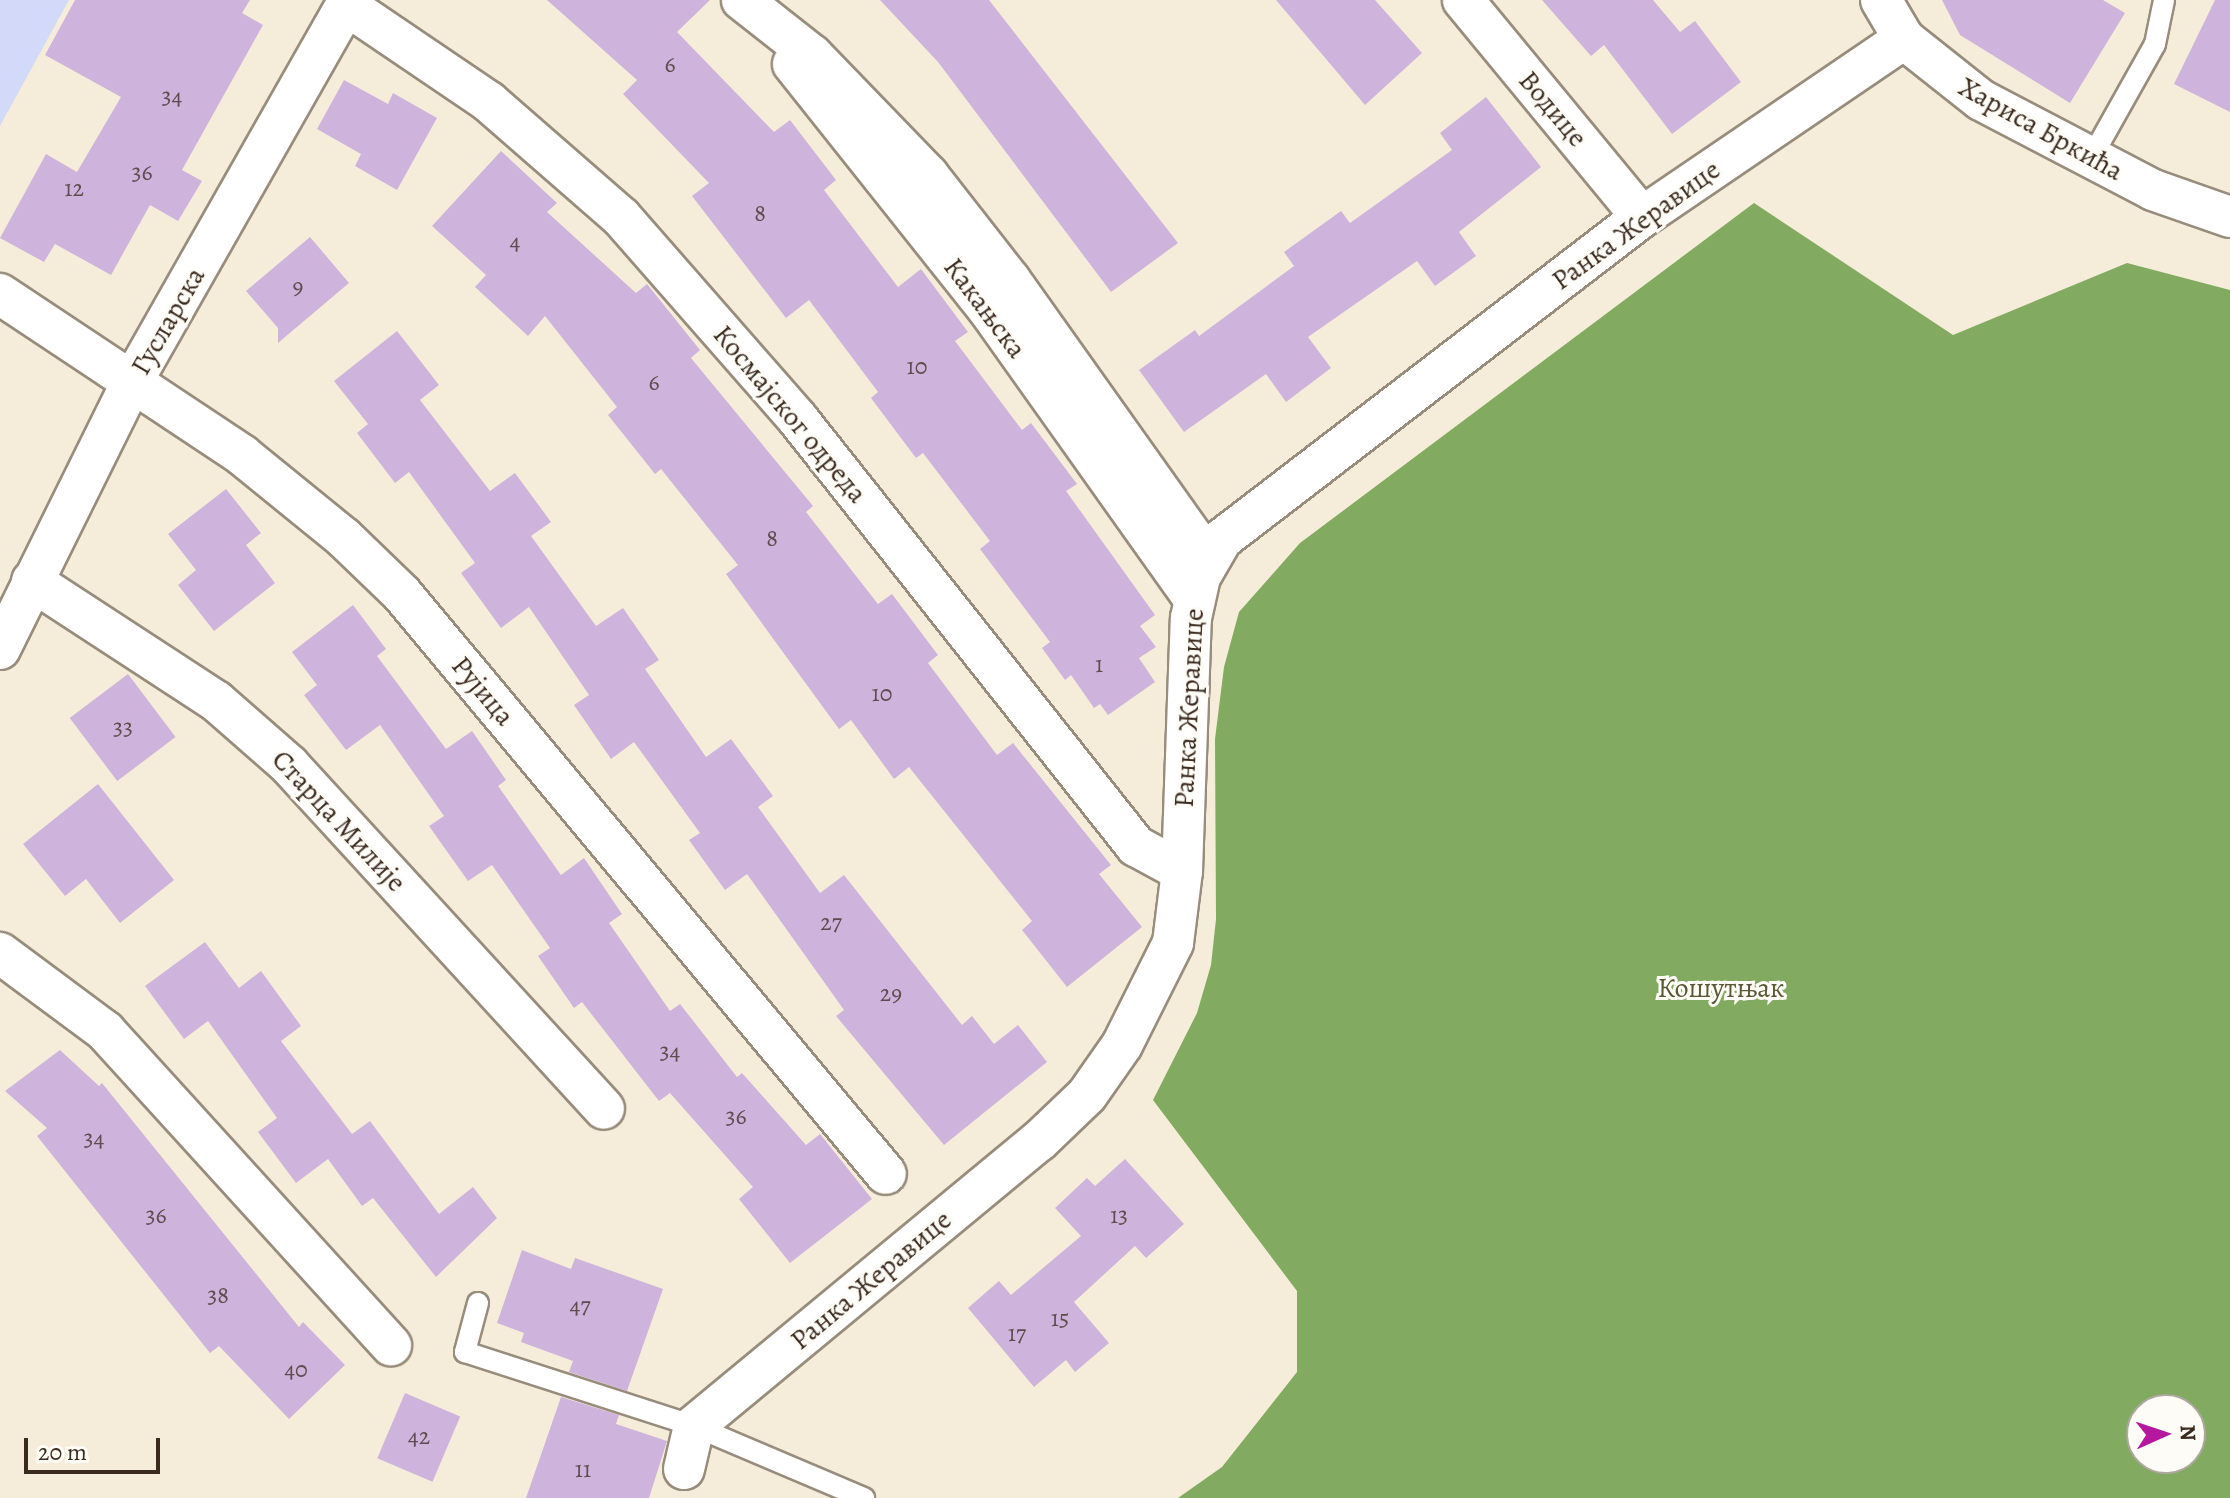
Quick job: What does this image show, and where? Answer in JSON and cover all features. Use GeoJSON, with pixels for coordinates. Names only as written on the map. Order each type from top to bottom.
{"type":"FeatureCollection","features":[{"type":"Feature","properties":{"kind":"street","name":"Водице"},"geometry":{"type":"LineString","coordinates":[[1463,0],[1642,217]]}},
{"type":"Feature","properties":{"kind":"street","name":"Хариса Бркића"},"geometry":{"type":"LineString","coordinates":[[1881,0],[1904,39],[1981,100],[2090,160],[2153,190],[2230,217]]}},
{"type":"Feature","properties":{"kind":"street","name":"Гусларска"},"geometry":{"type":"LineString","coordinates":[[0,649],[132,382],[348,3]]}},
{"type":"Feature","properties":{"kind":"street","name":"Космајског одреда"},"geometry":{"type":"LineString","coordinates":[[348,3],[489,102],[621,217],[797,418],[1136,846],[1182,871]]}},
{"type":"Feature","properties":{"kind":"street","name":"Какањска"},"geometry":{"type":"LineString","coordinates":[[756,11],[846,88],[928,175],[1010,280],[1208,559]]}},
{"type":"Feature","properties":{"kind":"street","name":"Какањска"},"geometry":{"type":"LineString","coordinates":[[756,11],[795,69],[988,309],[1194,599]]}},
{"type":"Feature","properties":{"kind":"street","name":"Ранка Жеравице"},"geometry":{"type":"LineString","coordinates":[[694,1426],[1039,1141],[1087,1095],[1122,1045],[1173,943],[1182,871],[1194,599],[1208,559],[1241,520],[1642,217],[1904,39]]}},
{"type":"Feature","properties":{"kind":"street","name":"Рујица"},"geometry":{"type":"LineString","coordinates":[[0,294],[288,491],[402,594],[886,1174]]}},
{"type":"Feature","properties":{"kind":"street","name":"Старца Милије"},"geometry":{"type":"LineString","coordinates":[[32,581],[173,670],[270,747],[604,1109]]}},
{"type":"Feature","properties":{"kind":"street"},"geometry":{"type":"LineString","coordinates":[[0,953],[105,1031],[391,1345]]}},
{"type":"Feature","properties":{"kind":"street"},"geometry":{"type":"LineString","coordinates":[[684,1469],[694,1426]]}},
{"type":"Feature","properties":{"kind":"lane"},"geometry":{"type":"LineString","coordinates":[[2090,160],[2155,44],[2164,0]]}},
{"type":"Feature","properties":{"kind":"lane"},"geometry":{"type":"LineString","coordinates":[[478,1303],[465,1352],[694,1426],[864,1498]]}},
{"type":"Feature","properties":{"kind":"shaded area"},"geometry":{"type":"Polygon","coordinates":[[[0,0],[69,0],[0,126],[0,0]]]}},
{"type":"Feature","properties":{"kind":"green space","name":"Кошутњак"},"geometry":{"type":"Polygon","coordinates":[[[1754,203],[1953,335],[2127,263],[2230,290],[2230,1498],[1178,1498],[1222,1467],[1297,1372],[1297,1291],[1153,1100],[1197,1013],[1211,965],[1216,919],[1215,739],[1224,667],[1239,612],[1300,543],[1754,203]]]}},
{"type":"Feature","properties":{"kind":"building"},"geometry":{"type":"Polygon","coordinates":[[[75,0],[250,0],[242,13],[263,25],[182,170],[202,181],[178,221],[150,205],[111,275],[55,244],[44,262],[0,238],[46,154],[77,172],[121,97],[45,55],[75,0]]]}},
{"type":"Feature","properties":{"kind":"building"},"geometry":{"type":"Polygon","coordinates":[[[547,0],[710,0],[677,32],[774,132],[790,120],[836,180],[824,190],[898,287],[921,269],[968,332],[955,341],[1022,430],[1031,423],[1077,484],[1066,491],[1155,615],[1140,626],[1156,647],[1139,658],[1155,682],[1108,715],[1100,704],[1094,708],[1071,675],[1065,680],[1042,648],[1050,642],[980,549],[990,541],[923,453],[916,458],[871,398],[878,392],[809,300],[786,318],[692,196],[709,183],[623,94],[637,80],[547,0]]]}},
{"type":"Feature","properties":{"kind":"building"},"geometry":{"type":"Polygon","coordinates":[[[880,0],[989,0],[1178,243],[1111,292],[938,62],[880,0]]]}},
{"type":"Feature","properties":{"kind":"building"},"geometry":{"type":"Polygon","coordinates":[[[1276,0],[1375,0],[1422,53],[1365,105],[1276,0]]]}},
{"type":"Feature","properties":{"kind":"building"},"geometry":{"type":"Polygon","coordinates":[[[1542,0],[1653,0],[1680,32],[1695,21],[1741,82],[1672,134],[1604,45],[1591,56],[1542,0]]]}},
{"type":"Feature","properties":{"kind":"building"},"geometry":{"type":"Polygon","coordinates":[[[1942,0],[2103,0],[2125,13],[2070,103],[1960,35],[1942,0]]]}},
{"type":"Feature","properties":{"kind":"building"},"geometry":{"type":"Polygon","coordinates":[[[2215,0],[2230,0],[2230,112],[2174,84],[2215,0]]]}},
{"type":"Feature","properties":{"kind":"building"},"geometry":{"type":"Polygon","coordinates":[[[344,80],[388,104],[393,93],[437,118],[397,190],[355,166],[361,154],[317,129],[344,80]]]}},
{"type":"Feature","properties":{"kind":"building"},"geometry":{"type":"Polygon","coordinates":[[[1486,97],[1541,167],[1459,232],[1476,256],[1435,286],[1417,261],[1308,337],[1331,368],[1286,402],[1266,374],[1184,432],[1139,370],[1195,330],[1199,336],[1294,266],[1284,252],[1341,211],[1350,223],[1452,150],[1440,133],[1486,97]]]}},
{"type":"Feature","properties":{"kind":"building"},"geometry":{"type":"Polygon","coordinates":[[[501,151],[557,203],[547,212],[636,293],[647,284],[700,350],[691,358],[813,506],[806,512],[878,604],[892,594],[938,655],[928,663],[997,755],[1013,743],[1111,865],[1099,874],[1142,927],[1067,987],[1022,930],[1032,921],[909,767],[894,779],[851,720],[839,729],[726,574],[738,565],[661,469],[655,474],[608,415],[617,407],[545,316],[528,336],[475,287],[486,275],[432,226],[501,151]]]}},
{"type":"Feature","properties":{"kind":"building"},"geometry":{"type":"Polygon","coordinates":[[[310,237],[349,283],[278,343],[278,328],[246,291],[310,237]]]}},
{"type":"Feature","properties":{"kind":"building"},"geometry":{"type":"Polygon","coordinates":[[[397,331],[439,385],[420,400],[490,491],[515,473],[551,522],[531,536],[596,626],[623,608],[659,660],[645,669],[706,757],[731,739],[773,796],[758,807],[820,893],[844,875],[962,1025],[972,1016],[994,1044],[1018,1025],[1047,1062],[944,1145],[836,1016],[844,1010],[747,874],[725,890],[689,840],[700,833],[634,742],[611,759],[574,705],[589,695],[529,607],[501,628],[461,573],[475,563],[409,472],[395,483],[357,433],[368,424],[334,381],[397,331]]]}},
{"type":"Feature","properties":{"kind":"building"},"geometry":{"type":"Polygon","coordinates":[[[226,489],[261,533],[246,545],[275,583],[214,631],[178,585],[196,570],[168,534],[226,489]]]}},
{"type":"Feature","properties":{"kind":"building"},"geometry":{"type":"Polygon","coordinates":[[[353,605],[386,649],[377,656],[446,749],[472,731],[506,780],[498,786],[561,875],[584,858],[622,914],[609,923],[670,1011],[680,1004],[737,1077],[742,1073],[806,1145],[820,1134],[872,1199],[790,1263],[739,1199],[753,1187],[670,1093],[659,1101],[582,1002],[574,1008],[538,956],[550,948],[492,865],[468,881],[429,826],[444,816],[380,725],[346,750],[304,695],[317,685],[292,652],[353,605]]]}},
{"type":"Feature","properties":{"kind":"building"},"geometry":{"type":"Polygon","coordinates":[[[128,674],[176,737],[117,781],[70,718],[128,674]]]}},
{"type":"Feature","properties":{"kind":"building"},"geometry":{"type":"Polygon","coordinates":[[[98,784],[174,880],[120,923],[86,879],[65,896],[23,844],[98,784]]]}},
{"type":"Feature","properties":{"kind":"building"},"geometry":{"type":"Polygon","coordinates":[[[205,942],[239,988],[261,971],[301,1026],[281,1041],[352,1134],[370,1121],[439,1214],[473,1187],[497,1218],[436,1277],[373,1198],[362,1206],[328,1159],[296,1183],[258,1132],[277,1118],[208,1021],[184,1039],[145,986],[205,942]]]}},
{"type":"Feature","properties":{"kind":"building"},"geometry":{"type":"Polygon","coordinates":[[[60,1050],[99,1086],[102,1083],[299,1327],[303,1322],[345,1365],[289,1419],[219,1346],[210,1353],[37,1136],[47,1128],[5,1091],[60,1050]]]}},
{"type":"Feature","properties":{"kind":"building"},"geometry":{"type":"Polygon","coordinates":[[[1125,1159],[1184,1224],[1146,1258],[1135,1246],[1074,1302],[1109,1343],[1075,1372],[1066,1360],[1034,1387],[968,1308],[999,1281],[1011,1295],[1081,1236],[1055,1208],[1087,1178],[1095,1186],[1125,1159]]]}},
{"type":"Feature","properties":{"kind":"building"},"geometry":{"type":"Polygon","coordinates":[[[522,1250],[571,1269],[575,1258],[663,1289],[627,1391],[569,1372],[573,1361],[521,1342],[524,1333],[497,1323],[522,1250]]]}},
{"type":"Feature","properties":{"kind":"building"},"geometry":{"type":"Polygon","coordinates":[[[405,1393],[460,1416],[432,1482],[377,1458],[405,1393]]]}},
{"type":"Feature","properties":{"kind":"building"},"geometry":{"type":"Polygon","coordinates":[[[561,1397],[619,1415],[616,1424],[667,1441],[649,1498],[526,1498],[561,1397]]]}}]}
